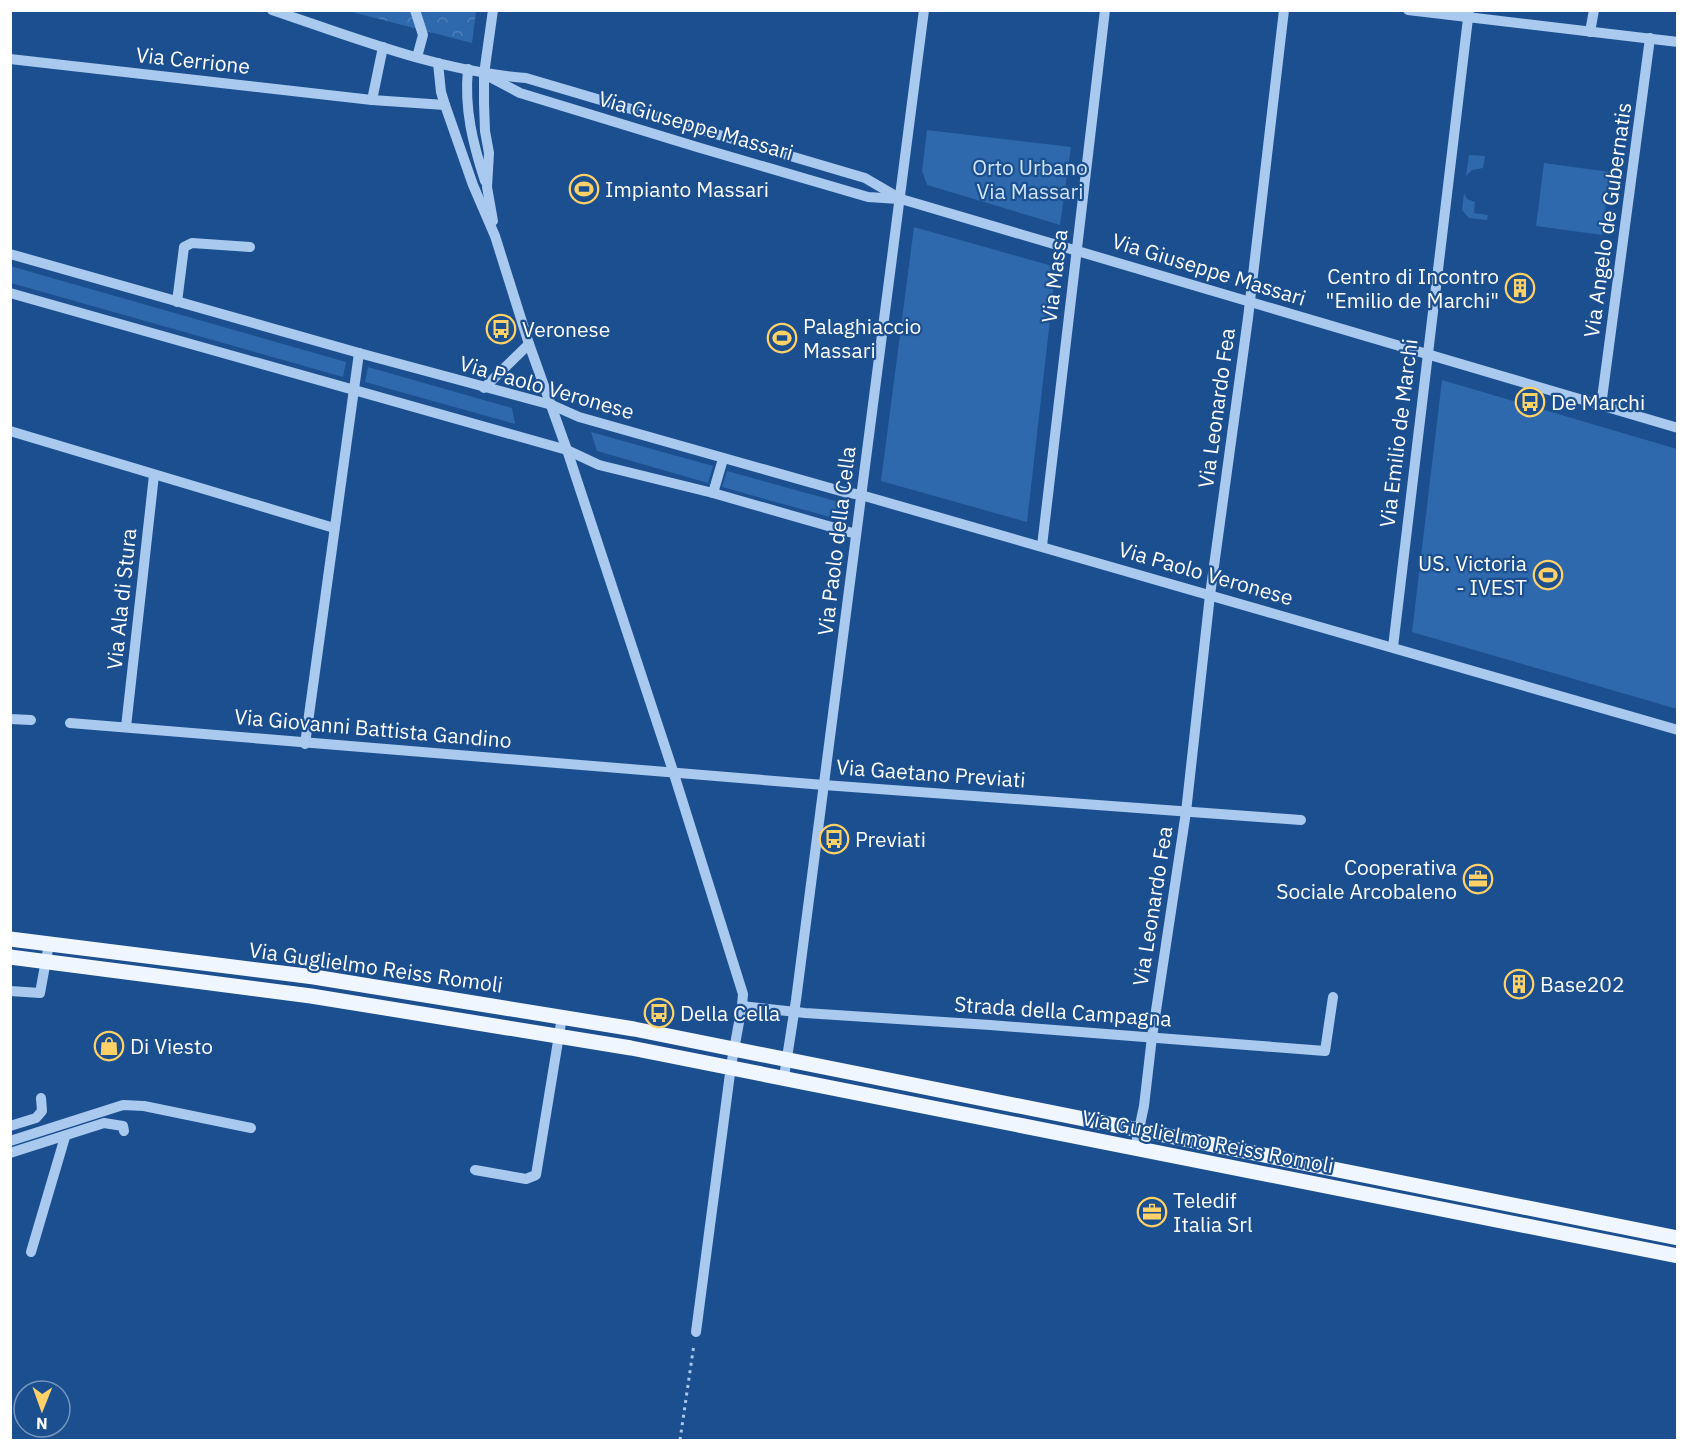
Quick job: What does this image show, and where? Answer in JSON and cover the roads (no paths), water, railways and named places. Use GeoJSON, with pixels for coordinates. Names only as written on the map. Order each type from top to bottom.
{"type":"FeatureCollection","features":[{"type":"Feature","properties":{"kind":"main road","name":"Via Guglielmo Reiss Romoli"},"geometry":{"type":"LineString","coordinates":[[10,939],[314,978],[562,1017],[734,1048],[1677,1238]]}},
{"type":"Feature","properties":{"kind":"main road","name":"Via Guglielmo Reiss Romoli"},"geometry":{"type":"LineString","coordinates":[[10,957],[323,998],[731,1066],[1677,1256]]}},
{"type":"Feature","properties":{"kind":"street","name":"Via Giuseppe Massari"},"geometry":{"type":"LineString","coordinates":[[272,10],[383,47],[484,74],[520,93],[676,140],[868,197],[901,199],[1677,428]]}},
{"type":"Feature","properties":{"kind":"street"},"geometry":{"type":"LineString","coordinates":[[414,10],[423,35],[417,57]]}},
{"type":"Feature","properties":{"kind":"street"},"geometry":{"type":"LineString","coordinates":[[487,187],[489,153],[484,119],[484,74],[492,10]]}},
{"type":"Feature","properties":{"kind":"street","name":"Via Paolo della Cella"},"geometry":{"type":"LineString","coordinates":[[784,1077],[795,1012],[924,10]]}},
{"type":"Feature","properties":{"kind":"street","name":"Via Massa"},"geometry":{"type":"LineString","coordinates":[[1042,546],[1105,10]]}},
{"type":"Feature","properties":{"kind":"street","name":"Via Leonardo Fea"},"geometry":{"type":"LineString","coordinates":[[1135,1148],[1144,1106],[1152,1037],[1186,812],[1210,595],[1250,301],[1284,10]]}},
{"type":"Feature","properties":{"kind":"street"},"geometry":{"type":"LineString","coordinates":[[1408,10],[1469,14],[1677,42]]}},
{"type":"Feature","properties":{"kind":"street"},"geometry":{"type":"LineString","coordinates":[[1590,32],[1593,10]]}},
{"type":"Feature","properties":{"kind":"street","name":"Via Emilio de Marchi"},"geometry":{"type":"LineString","coordinates":[[1393,647],[1469,14]]}},
{"type":"Feature","properties":{"kind":"street","name":"Via Angelo de Gubernatis"},"geometry":{"type":"LineString","coordinates":[[1601,406],[1650,38]]}},
{"type":"Feature","properties":{"kind":"street"},"geometry":{"type":"LineString","coordinates":[[372,100],[383,47]]}},
{"type":"Feature","properties":{"kind":"street","name":"Via Cerrione"},"geometry":{"type":"LineString","coordinates":[[10,59],[372,100],[445,105]]}},
{"type":"Feature","properties":{"kind":"street"},"geometry":{"type":"LineString","coordinates":[[438,63],[441,92],[445,105],[472,185],[495,236],[529,344],[552,405],[673,771],[743,994],[731,1066],[696,1332]]}},
{"type":"Feature","properties":{"kind":"street"},"geometry":{"type":"LineString","coordinates":[[468,69],[466,88],[470,126],[487,187],[495,236]]}},
{"type":"Feature","properties":{"kind":"street","name":"Via Giuseppe Massari"},"geometry":{"type":"LineString","coordinates":[[484,74],[526,78],[853,174],[901,199]]}},
{"type":"Feature","properties":{"kind":"street"},"geometry":{"type":"LineString","coordinates":[[177,302],[184,247],[192,243],[250,247]]}},
{"type":"Feature","properties":{"kind":"street","name":"Via Paolo Veronese"},"geometry":{"type":"LineString","coordinates":[[10,254],[484,388],[552,405],[579,417],[723,459],[1042,546],[1677,730]]}},
{"type":"Feature","properties":{"kind":"street"},"geometry":{"type":"LineString","coordinates":[[10,293],[567,450],[599,465],[713,493],[856,534]]}},
{"type":"Feature","properties":{"kind":"street"},"geometry":{"type":"LineString","coordinates":[[484,388],[529,344]]}},
{"type":"Feature","properties":{"kind":"street"},"geometry":{"type":"LineString","coordinates":[[305,744],[359,353]]}},
{"type":"Feature","properties":{"kind":"street"},"geometry":{"type":"LineString","coordinates":[[10,431],[334,528]]}},
{"type":"Feature","properties":{"kind":"street"},"geometry":{"type":"LineString","coordinates":[[713,493],[723,459]]}},
{"type":"Feature","properties":{"kind":"street","name":"Via Ala di Stura"},"geometry":{"type":"LineString","coordinates":[[126,727],[154,475]]}},
{"type":"Feature","properties":{"kind":"street"},"geometry":{"type":"LineString","coordinates":[[10,719],[31,720]]}},
{"type":"Feature","properties":{"kind":"street","name":"Via Giovanni Battista Gandino"},"geometry":{"type":"LineString","coordinates":[[70,723],[305,744],[673,771]]}},
{"type":"Feature","properties":{"kind":"street","name":"Via Gaetano Previati"},"geometry":{"type":"LineString","coordinates":[[673,771],[824,785],[1186,812]]}},
{"type":"Feature","properties":{"kind":"street","name":"Via Leonardo Fea"},"geometry":{"type":"LineString","coordinates":[[1186,812],[1301,820]]}},
{"type":"Feature","properties":{"kind":"street"},"geometry":{"type":"LineString","coordinates":[[10,991],[40,993],[49,944]]}},
{"type":"Feature","properties":{"kind":"street","name":"Strada della Campagna"},"geometry":{"type":"LineString","coordinates":[[742,1005],[795,1012],[1325,1051],[1333,997]]}},
{"type":"Feature","properties":{"kind":"street"},"geometry":{"type":"LineString","coordinates":[[475,1170],[526,1179],[536,1175],[562,1017]]}},
{"type":"Feature","properties":{"kind":"street"},"geometry":{"type":"LineString","coordinates":[[10,1126],[36,1118],[42,1111],[41,1098]]}},
{"type":"Feature","properties":{"kind":"street"},"geometry":{"type":"LineString","coordinates":[[10,1141],[123,1105],[144,1106],[251,1128]]}},
{"type":"Feature","properties":{"kind":"street"},"geometry":{"type":"LineString","coordinates":[[10,1154],[104,1123],[123,1126],[124,1131]]}},
{"type":"Feature","properties":{"kind":"street"},"geometry":{"type":"LineString","coordinates":[[31,1252],[64,1137]]}},
{"type":"Feature","properties":{"kind":"place","name":"Impianto Massari"},"geometry":{"type":"Point","coordinates":[584,189]}},
{"type":"Feature","properties":{"kind":"place","name":"Centro di Incontro \"Emilio de Marchi\""},"geometry":{"type":"Point","coordinates":[1520,288]}},
{"type":"Feature","properties":{"kind":"place","name":"Veronese"},"geometry":{"type":"Point","coordinates":[501,329]}},
{"type":"Feature","properties":{"kind":"place","name":"Palaghiaccio Massari"},"geometry":{"type":"Point","coordinates":[782,338]}},
{"type":"Feature","properties":{"kind":"place","name":"De Marchi"},"geometry":{"type":"Point","coordinates":[1530,402]}},
{"type":"Feature","properties":{"kind":"place","name":"US. Victoria - IVEST"},"geometry":{"type":"Point","coordinates":[1548,575]}},
{"type":"Feature","properties":{"kind":"place","name":"Previati"},"geometry":{"type":"Point","coordinates":[834,839]}},
{"type":"Feature","properties":{"kind":"place","name":"Cooperativa Sociale Arcobaleno"},"geometry":{"type":"Point","coordinates":[1478,879]}},
{"type":"Feature","properties":{"kind":"place","name":"Base202"},"geometry":{"type":"Point","coordinates":[1519,984]}},
{"type":"Feature","properties":{"kind":"place","name":"Della Cella"},"geometry":{"type":"Point","coordinates":[659,1013]}},
{"type":"Feature","properties":{"kind":"place","name":"Di Viesto"},"geometry":{"type":"Point","coordinates":[109,1046]}},
{"type":"Feature","properties":{"kind":"place","name":"Teledif Italia Srl"},"geometry":{"type":"Point","coordinates":[1152,1212]}},
{"type":"Feature","properties":{"kind":"park label","name":"Orto Urbano Via Massari"},"geometry":{"type":"Point","coordinates":[1030,179]}}]}
